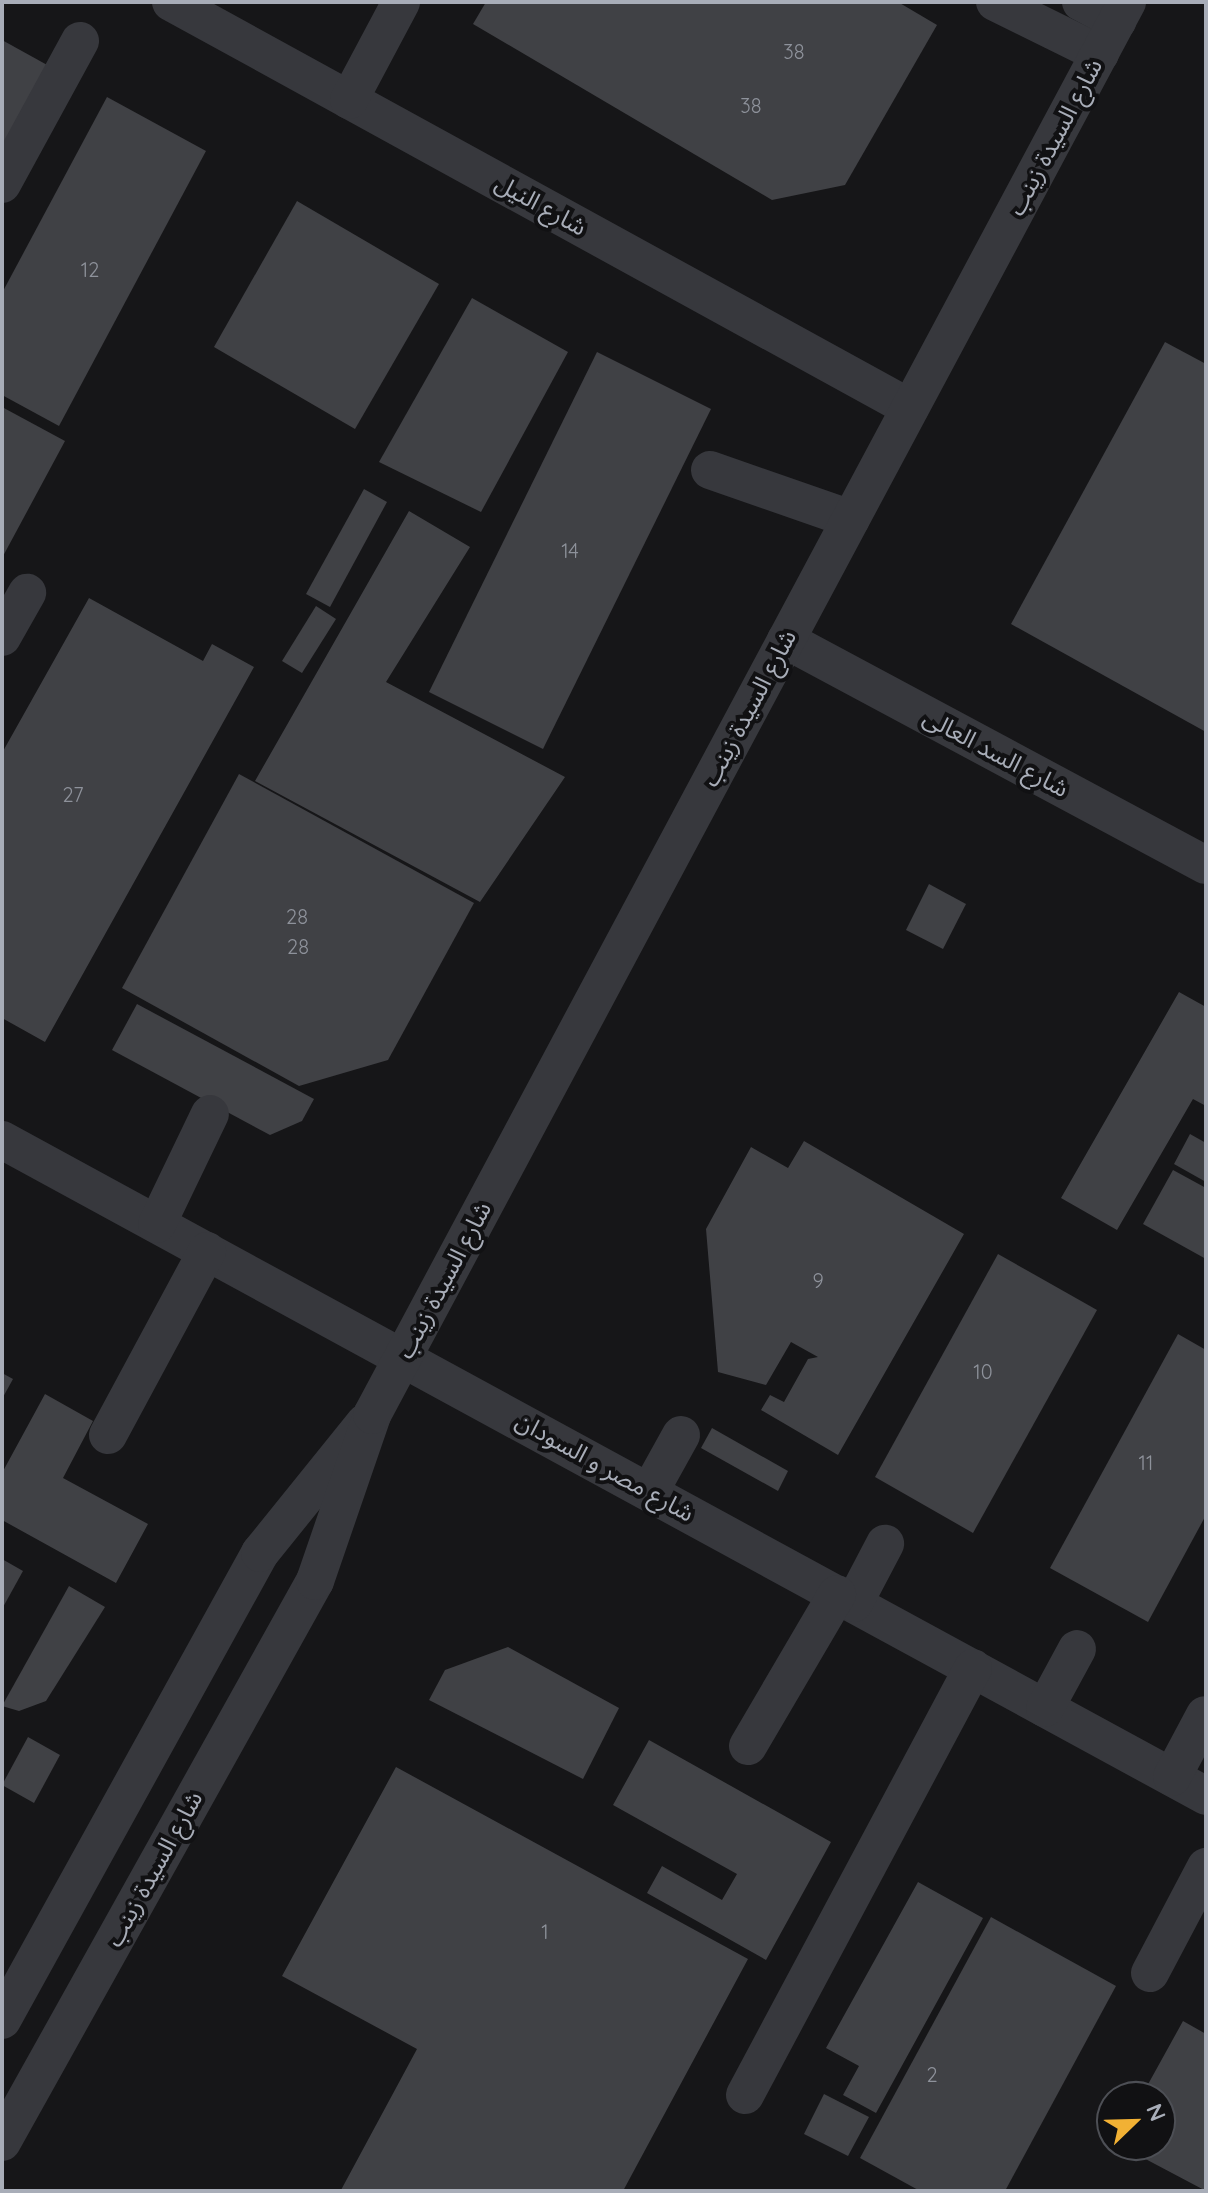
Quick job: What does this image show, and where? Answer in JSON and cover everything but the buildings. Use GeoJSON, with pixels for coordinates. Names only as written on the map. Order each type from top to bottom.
{"type":"FeatureCollection","features":[{"type":"Feature","properties":{"kind":"lane","name":"شارع النيل"},"geometry":{"type":"LineString","coordinates":[[171,2],[910,408]]}},
{"type":"Feature","properties":{"kind":"lane"},"geometry":{"type":"LineString","coordinates":[[349,100],[401,2]]}},
{"type":"Feature","properties":{"kind":"lane"},"geometry":{"type":"LineString","coordinates":[[995,2],[1100,54]]}},
{"type":"Feature","properties":{"kind":"lane"},"geometry":{"type":"LineString","coordinates":[[1081,2],[1122,11]]}},
{"type":"Feature","properties":{"kind":"lane","name":"شارع السيدة زينب"},"geometry":{"type":"LineString","coordinates":[[2,2142],[315,1581],[372,1415],[1122,11]]}},
{"type":"Feature","properties":{"kind":"lane"},"geometry":{"type":"LineString","coordinates":[[2,184],[80,41]]}},
{"type":"Feature","properties":{"kind":"lane"},"geometry":{"type":"LineString","coordinates":[[710,470],[851,519]]}},
{"type":"Feature","properties":{"kind":"lane"},"geometry":{"type":"LineString","coordinates":[[2,637],[27,593]]}},
{"type":"Feature","properties":{"kind":"lane","name":"شارع السد العالى"},"geometry":{"type":"LineString","coordinates":[[786,640],[1206,865]]}},
{"type":"Feature","properties":{"kind":"lane"},"geometry":{"type":"LineString","coordinates":[[157,1224],[210,1114]]}},
{"type":"Feature","properties":{"kind":"lane","name":"شارع مصر و السودان"},"geometry":{"type":"LineString","coordinates":[[2,1140],[1206,1796]]}},
{"type":"Feature","properties":{"kind":"lane"},"geometry":{"type":"LineString","coordinates":[[108,1435],[207,1251]]}},
{"type":"Feature","properties":{"kind":"lane","name":"شارع السيدة زينب"},"geometry":{"type":"LineString","coordinates":[[2,2020],[260,1553],[372,1415]]}},
{"type":"Feature","properties":{"kind":"lane"},"geometry":{"type":"LineString","coordinates":[[650,1491],[681,1435]]}},
{"type":"Feature","properties":{"kind":"lane"},"geometry":{"type":"LineString","coordinates":[[748,1746],[885,1544]]}},
{"type":"Feature","properties":{"kind":"lane"},"geometry":{"type":"LineString","coordinates":[[1045,1708],[1077,1649]]}},
{"type":"Feature","properties":{"kind":"lane"},"geometry":{"type":"LineString","coordinates":[[745,2095],[973,1668]]}},
{"type":"Feature","properties":{"kind":"lane"},"geometry":{"type":"LineString","coordinates":[[1172,1777],[1205,1715]]}},
{"type":"Feature","properties":{"kind":"lane"},"geometry":{"type":"LineString","coordinates":[[1150,1973],[1204,1875]]}}]}
